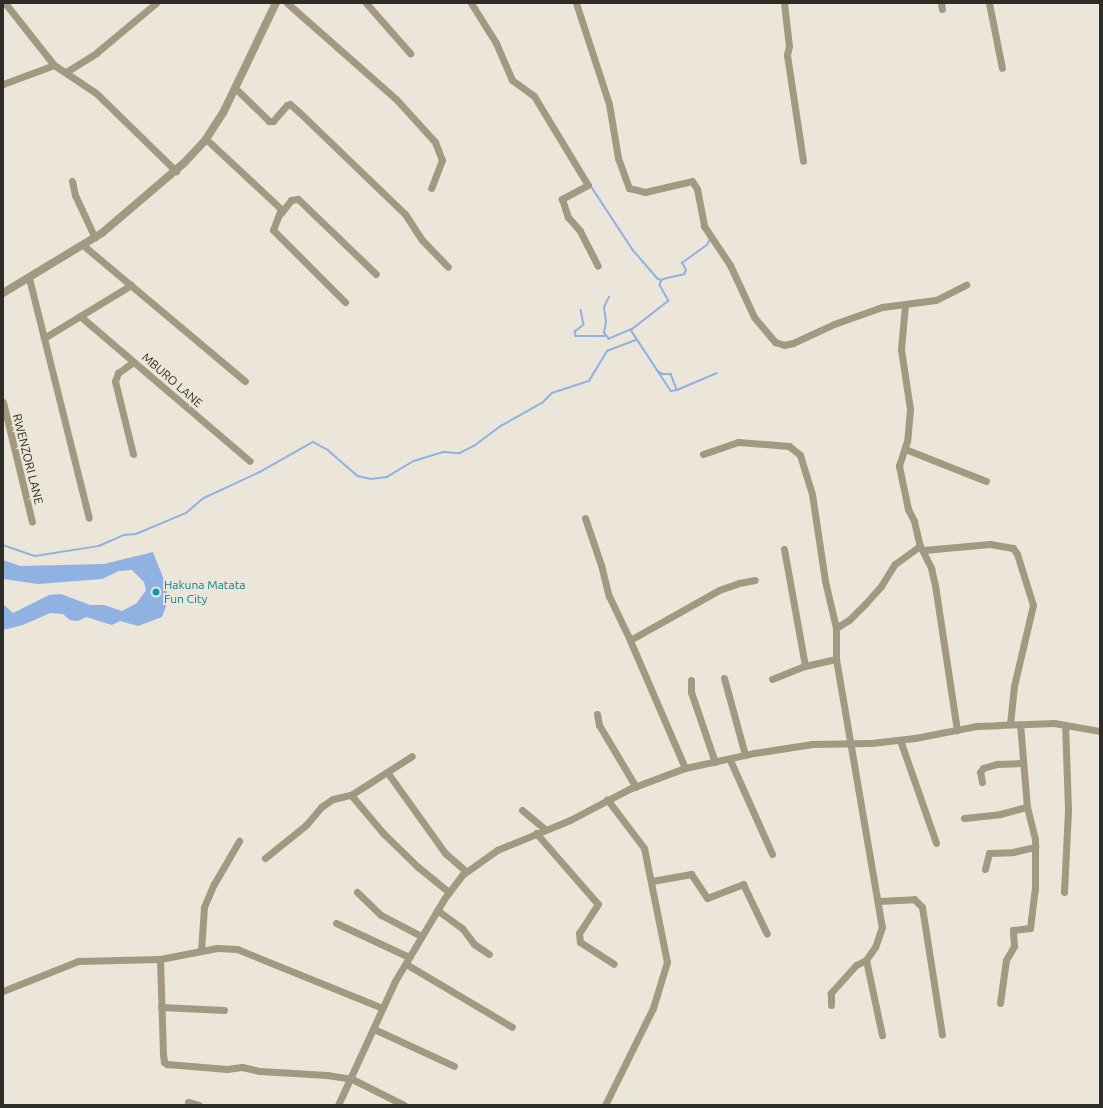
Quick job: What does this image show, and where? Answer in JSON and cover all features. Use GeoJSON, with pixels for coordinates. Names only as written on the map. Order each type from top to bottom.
{"type":"FeatureCollection","features":[{"type":"Feature","properties":{"kind":"street"},"geometry":{"type":"LineString","coordinates":[[5,3],[54,66],[66,72],[96,93],[176,171]]}},
{"type":"Feature","properties":{"kind":"street"},"geometry":{"type":"LineString","coordinates":[[66,72],[96,53],[156,3]]}},
{"type":"Feature","properties":{"kind":"street"},"geometry":{"type":"LineString","coordinates":[[3,293],[84,246],[176,171],[206,139],[236,89],[276,3]]}},
{"type":"Feature","properties":{"kind":"street"},"geometry":{"type":"LineString","coordinates":[[287,3],[396,99],[435,142],[442,160],[431,188]]}},
{"type":"Feature","properties":{"kind":"street"},"geometry":{"type":"LineString","coordinates":[[366,3],[410,53]]}},
{"type":"Feature","properties":{"kind":"street"},"geometry":{"type":"LineString","coordinates":[[471,3],[496,43],[512,80],[534,96],[588,185],[562,199],[568,217],[580,232],[598,266]]}},
{"type":"Feature","properties":{"kind":"street"},"geometry":{"type":"LineString","coordinates":[[576,3],[608,104],[618,158],[629,188],[645,192],[692,180],[697,189],[704,226],[730,265],[760,328],[775,342],[784,345],[793,343],[855,316],[882,307],[936,300],[966,285]]}},
{"type":"Feature","properties":{"kind":"street"},"geometry":{"type":"LineString","coordinates":[[784,3],[789,46],[787,56],[803,161]]}},
{"type":"Feature","properties":{"kind":"street"},"geometry":{"type":"LineString","coordinates":[[989,3],[1002,68]]}},
{"type":"Feature","properties":{"kind":"street"},"geometry":{"type":"LineString","coordinates":[[3,84],[54,66]]}},
{"type":"Feature","properties":{"kind":"street"},"geometry":{"type":"LineString","coordinates":[[236,89],[269,121],[273,121],[287,105],[290,104],[405,214],[422,240],[448,267]]}},
{"type":"Feature","properties":{"kind":"street"},"geometry":{"type":"LineString","coordinates":[[206,139],[277,205],[281,213]]}},
{"type":"Feature","properties":{"kind":"street"},"geometry":{"type":"LineString","coordinates":[[72,181],[95,238]]}},
{"type":"Feature","properties":{"kind":"street"},"geometry":{"type":"LineString","coordinates":[[345,302],[274,232],[273,226],[291,200],[298,199],[376,274]]}},
{"type":"Feature","properties":{"kind":"street"},"geometry":{"type":"LineString","coordinates":[[84,246],[246,381]]}},
{"type":"Feature","properties":{"kind":"street"},"geometry":{"type":"LineString","coordinates":[[29,278],[89,518]]}},
{"type":"Feature","properties":{"kind":"street"},"geometry":{"type":"LineString","coordinates":[[44,338],[131,285]]}},
{"type":"Feature","properties":{"kind":"street"},"geometry":{"type":"LineString","coordinates":[[905,305],[900,349],[910,409],[905,448],[899,466],[908,509],[914,522],[935,585],[957,730]]}},
{"type":"Feature","properties":{"kind":"street","name":"MBURO LANE"},"geometry":{"type":"LineString","coordinates":[[80,316],[250,461]]}},
{"type":"Feature","properties":{"kind":"street"},"geometry":{"type":"LineString","coordinates":[[133,362],[118,373],[115,381],[133,454]]}},
{"type":"Feature","properties":{"kind":"street","name":"RWENZORI LANE"},"geometry":{"type":"LineString","coordinates":[[3,402],[32,522]]}},
{"type":"Feature","properties":{"kind":"street"},"geometry":{"type":"LineString","coordinates":[[703,454],[738,442],[784,445],[800,455],[812,494],[825,582],[836,628],[836,659],[879,901],[881,936],[866,960],[856,965],[831,993],[831,1005]]}},
{"type":"Feature","properties":{"kind":"street"},"geometry":{"type":"LineString","coordinates":[[905,448],[986,480]]}},
{"type":"Feature","properties":{"kind":"street"},"geometry":{"type":"LineString","coordinates":[[585,518],[601,565],[609,596],[630,640],[685,768]]}},
{"type":"Feature","properties":{"kind":"street"},"geometry":{"type":"LineString","coordinates":[[836,628],[849,620],[865,604],[886,580],[895,564],[922,548],[990,544],[1013,548],[1017,554],[1033,605],[1014,686],[1010,724]]}},
{"type":"Feature","properties":{"kind":"street"},"geometry":{"type":"LineString","coordinates":[[784,549],[805,666]]}},
{"type":"Feature","properties":{"kind":"street"},"geometry":{"type":"LineString","coordinates":[[630,640],[719,590],[739,583],[755,580]]}},
{"type":"Feature","properties":{"kind":"street"},"geometry":{"type":"LineString","coordinates":[[772,679],[805,666],[836,659]]}},
{"type":"Feature","properties":{"kind":"street"},"geometry":{"type":"LineString","coordinates":[[724,678],[745,755]]}},
{"type":"Feature","properties":{"kind":"street"},"geometry":{"type":"LineString","coordinates":[[691,680],[691,692],[715,762]]}},
{"type":"Feature","properties":{"kind":"street"},"geometry":{"type":"LineString","coordinates":[[597,714],[599,725],[636,787]]}},
{"type":"Feature","properties":{"kind":"street"},"geometry":{"type":"LineString","coordinates":[[338,1105],[352,1079],[382,1008],[421,936],[437,910],[466,871],[497,850],[536,832],[570,820],[607,799],[685,768],[730,760],[745,755],[812,744],[850,744],[900,740],[957,730],[1010,724],[1065,725],[1100,731]]}},
{"type":"Feature","properties":{"kind":"street"},"geometry":{"type":"LineString","coordinates":[[1000,1003],[1006,960],[1014,946],[1013,930],[1030,928],[1035,890],[1035,847],[1027,807],[1020,724]]}},
{"type":"Feature","properties":{"kind":"street"},"geometry":{"type":"LineString","coordinates":[[1064,892],[1068,809],[1065,725]]}},
{"type":"Feature","properties":{"kind":"street"},"geometry":{"type":"LineString","coordinates":[[900,740],[936,843]]}},
{"type":"Feature","properties":{"kind":"street"},"geometry":{"type":"LineString","coordinates":[[265,858],[306,825],[321,807],[333,799],[351,795],[412,756]]}},
{"type":"Feature","properties":{"kind":"street"},"geometry":{"type":"LineString","coordinates":[[730,760],[772,854]]}},
{"type":"Feature","properties":{"kind":"street"},"geometry":{"type":"LineString","coordinates":[[982,782],[980,772],[983,768],[997,764],[1023,763]]}},
{"type":"Feature","properties":{"kind":"street"},"geometry":{"type":"LineString","coordinates":[[387,772],[445,853],[466,871]]}},
{"type":"Feature","properties":{"kind":"street"},"geometry":{"type":"LineString","coordinates":[[351,795],[383,833],[418,867],[449,892]]}},
{"type":"Feature","properties":{"kind":"street"},"geometry":{"type":"LineString","coordinates":[[605,1105],[653,1008],[667,962],[652,881],[641,841],[607,799]]}},
{"type":"Feature","properties":{"kind":"street"},"geometry":{"type":"LineString","coordinates":[[964,818],[1000,814],[1027,807]]}},
{"type":"Feature","properties":{"kind":"street"},"geometry":{"type":"LineString","coordinates":[[522,810],[545,829]]}},
{"type":"Feature","properties":{"kind":"street"},"geometry":{"type":"LineString","coordinates":[[536,832],[598,904],[579,933],[580,942],[614,964]]}},
{"type":"Feature","properties":{"kind":"street"},"geometry":{"type":"LineString","coordinates":[[202,951],[204,907],[214,884],[239,841]]}},
{"type":"Feature","properties":{"kind":"street"},"geometry":{"type":"LineString","coordinates":[[985,869],[989,853],[1013,852],[1035,847]]}},
{"type":"Feature","properties":{"kind":"street"},"geometry":{"type":"LineString","coordinates":[[652,881],[691,874],[707,898],[743,884],[767,934]]}},
{"type":"Feature","properties":{"kind":"street"},"geometry":{"type":"LineString","coordinates":[[357,892],[381,915],[421,936]]}},
{"type":"Feature","properties":{"kind":"street"},"geometry":{"type":"LineString","coordinates":[[879,901],[914,899],[922,907],[942,1034]]}},
{"type":"Feature","properties":{"kind":"street"},"geometry":{"type":"LineString","coordinates":[[437,910],[462,928],[474,944],[489,954]]}},
{"type":"Feature","properties":{"kind":"street"},"geometry":{"type":"LineString","coordinates":[[336,923],[408,961],[512,1027]]}},
{"type":"Feature","properties":{"kind":"street"},"geometry":{"type":"LineString","coordinates":[[3,991],[78,961],[160,959],[202,951],[237,949],[382,1008]]}},
{"type":"Feature","properties":{"kind":"street"},"geometry":{"type":"LineString","coordinates":[[160,959],[164,1062],[167,1064],[312,1072],[352,1079],[404,1105]]}},
{"type":"Feature","properties":{"kind":"street"},"geometry":{"type":"LineString","coordinates":[[866,960],[882,1036]]}},
{"type":"Feature","properties":{"kind":"street"},"geometry":{"type":"LineString","coordinates":[[161,1007],[224,1010]]}},
{"type":"Feature","properties":{"kind":"street"},"geometry":{"type":"LineString","coordinates":[[374,1029],[454,1066]]}},
{"type":"Feature","properties":{"kind":"street"},"geometry":{"type":"LineString","coordinates":[[188,1102],[199,1105]]}},
{"type":"Feature","properties":{"kind":"water","name":"Hakuna Matata Fun City"},"geometry":{"type":"Polygon","coordinates":[[[153,552],[166,585],[168,601],[162,617],[138,626],[120,621],[112,625],[86,617],[78,621],[70,620],[63,614],[50,613],[23,625],[3,630],[3,604],[13,613],[49,595],[61,594],[90,605],[104,605],[122,611],[137,603],[146,590],[144,582],[132,570],[119,571],[102,579],[38,584],[3,579],[3,560],[20,566],[104,564],[153,552]]]}},
{"type":"Feature","properties":{"kind":"waterway"},"geometry":{"type":"LineString","coordinates":[[591,186],[633,250],[658,279],[662,280],[660,285],[669,301],[633,329],[609,339],[604,333],[606,322],[604,307],[609,297]]}},
{"type":"Feature","properties":{"kind":"waterway"},"geometry":{"type":"LineString","coordinates":[[663,279],[684,274],[686,270],[682,263],[707,245],[710,239]]}},
{"type":"Feature","properties":{"kind":"waterway"},"geometry":{"type":"LineString","coordinates":[[581,310],[584,325],[575,332],[576,336],[605,336]]}},
{"type":"Feature","properties":{"kind":"waterway"},"geometry":{"type":"LineString","coordinates":[[631,330],[671,391],[677,390]]}},
{"type":"Feature","properties":{"kind":"waterway"},"geometry":{"type":"LineString","coordinates":[[3,545],[35,556],[99,546],[124,535],[136,534],[186,513],[204,498],[260,472],[313,442],[328,450],[358,476],[371,479],[387,477],[414,461],[444,452],[460,453],[474,446],[501,426],[542,403],[552,393],[589,381],[607,351],[636,340]]}},
{"type":"Feature","properties":{"kind":"waterway"},"geometry":{"type":"LineString","coordinates":[[658,371],[663,374],[671,374],[677,390],[717,373]]}},
{"type":"Feature","properties":{"kind":"place","name":"Hakuna Matata Fun City"},"geometry":{"type":"Point","coordinates":[156,592]}}]}
